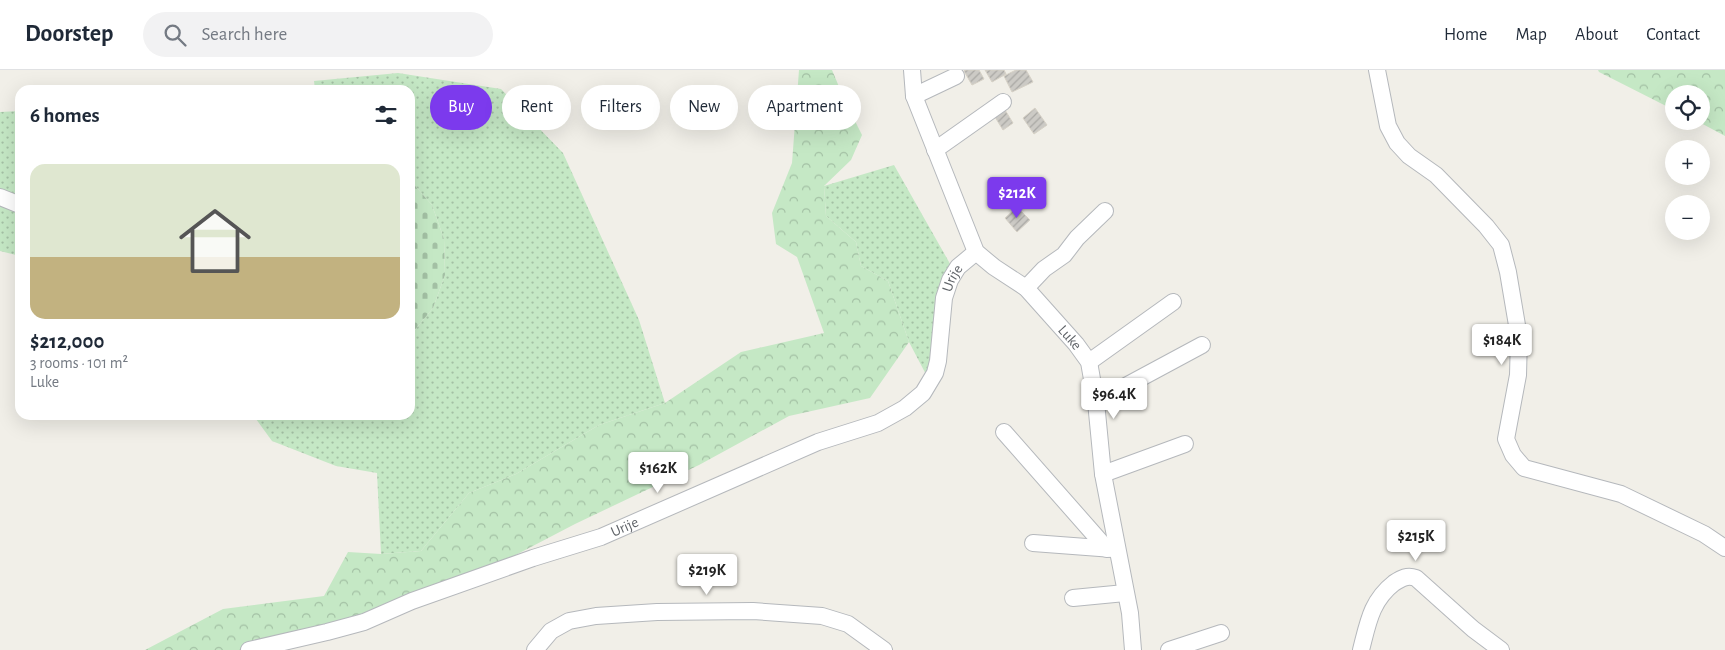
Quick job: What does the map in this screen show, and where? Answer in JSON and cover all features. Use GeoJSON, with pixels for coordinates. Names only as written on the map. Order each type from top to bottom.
{"type":"FeatureCollection","features":[{"type":"Feature","properties":{"kind":"street","name":"Luke"},"geometry":{"type":"LineString","coordinates":[[912,70],[914,96],[976,252],[994,267],[1026,288],[1076,344],[1089,362],[1096,402],[1112,549],[1130,613],[1133,650]]}},
{"type":"Feature","properties":{"kind":"street"},"geometry":{"type":"LineString","coordinates":[[1377,70],[1388,126],[1397,143],[1409,156],[1436,175],[1486,226],[1501,245],[1508,272],[1519,336],[1518,375],[1506,439],[1513,455],[1524,468],[1621,494],[1704,534],[1725,548]]}},
{"type":"Feature","properties":{"kind":"street"},"geometry":{"type":"LineString","coordinates":[[914,96],[956,76]]}},
{"type":"Feature","properties":{"kind":"street"},"geometry":{"type":"LineString","coordinates":[[934,150],[1003,102]]}},
{"type":"Feature","properties":{"kind":"street"},"geometry":{"type":"LineString","coordinates":[[0,197],[15,203]]}},
{"type":"Feature","properties":{"kind":"street"},"geometry":{"type":"LineString","coordinates":[[1026,288],[1044,270],[1064,255],[1077,238],[1105,211]]}},
{"type":"Feature","properties":{"kind":"street","name":"Urije"},"geometry":{"type":"LineString","coordinates":[[249,650],[364,622],[412,601],[532,558],[601,537],[818,442],[878,423],[905,408],[923,393],[935,373],[938,361],[944,298],[950,280],[958,267],[976,252]]}},
{"type":"Feature","properties":{"kind":"street"},"geometry":{"type":"LineString","coordinates":[[1089,362],[1174,302]]}},
{"type":"Feature","properties":{"kind":"street"},"geometry":{"type":"LineString","coordinates":[[1096,402],[1202,345]]}},
{"type":"Feature","properties":{"kind":"street"},"geometry":{"type":"LineString","coordinates":[[1004,432],[1112,549]]}},
{"type":"Feature","properties":{"kind":"street"},"geometry":{"type":"LineString","coordinates":[[1103,474],[1185,444]]}},
{"type":"Feature","properties":{"kind":"street"},"geometry":{"type":"LineString","coordinates":[[1033,543],[1112,549]]}},
{"type":"Feature","properties":{"kind":"street"},"geometry":{"type":"LineString","coordinates":[[1361,650],[1376,602],[1386,590],[1401,578],[1410,576],[1416,578],[1473,629],[1500,650]]}},
{"type":"Feature","properties":{"kind":"street"},"geometry":{"type":"LineString","coordinates":[[1073,598],[1125,592]]}},
{"type":"Feature","properties":{"kind":"street"},"geometry":{"type":"LineString","coordinates":[[534,650],[551,631],[569,621],[596,616],[657,612],[753,611],[822,616],[848,624],[884,650]]}},
{"type":"Feature","properties":{"kind":"street"},"geometry":{"type":"LineString","coordinates":[[1169,650],[1221,633]]}},
{"type":"Feature","properties":{"kind":"green space"},"geometry":{"type":"Polygon","coordinates":[[[799,70],[832,70],[838,85],[798,85],[799,70]]]}},
{"type":"Feature","properties":{"kind":"green space"},"geometry":{"type":"Polygon","coordinates":[[[1598,70],[1725,70],[1725,136],[1710,128],[1710,85],[1665,85],[1665,105],[1598,70]]]}},
{"type":"Feature","properties":{"kind":"green space"},"geometry":{"type":"Polygon","coordinates":[[[398,73],[475,85],[430,85],[430,130],[492,130],[492,88],[501,89],[502,130],[541,130],[563,153],[639,320],[665,403],[599,425],[516,474],[469,493],[421,551],[381,554],[377,473],[336,466],[272,441],[257,420],[415,420],[415,330],[433,308],[445,275],[444,239],[432,205],[415,186],[415,85],[314,85],[314,81],[398,73]]]}},
{"type":"Feature","properties":{"kind":"green space"},"geometry":{"type":"Polygon","coordinates":[[[15,111],[15,255],[0,251],[0,112],[15,111]]]}},
{"type":"Feature","properties":{"kind":"green space"},"geometry":{"type":"Polygon","coordinates":[[[794,130],[860,130],[862,135],[851,160],[824,186],[826,216],[856,242],[861,266],[888,281],[909,342],[870,398],[789,416],[699,465],[575,524],[430,600],[243,650],[145,650],[223,609],[324,596],[348,552],[381,554],[421,551],[469,493],[516,474],[599,425],[665,403],[741,352],[824,333],[797,257],[776,244],[772,213],[792,163],[794,130]]]}},
{"type":"Feature","properties":{"kind":"green space"},"geometry":{"type":"Polygon","coordinates":[[[894,165],[953,269],[930,382],[909,342],[888,281],[861,266],[856,242],[826,216],[824,186],[894,165]]]}},
{"type":"Feature","properties":{"kind":"green space"},"geometry":{"type":"Polygon","coordinates":[[[415,186],[432,205],[444,239],[445,275],[433,308],[415,330],[415,186]]]}},
{"type":"Feature","properties":{"kind":"building"},"geometry":{"type":"Polygon","coordinates":[[[965,70],[979,70],[984,79],[972,85],[965,70]]]}},
{"type":"Feature","properties":{"kind":"building"},"geometry":{"type":"Polygon","coordinates":[[[985,70],[1004,70],[1006,74],[992,82],[985,70]]]}},
{"type":"Feature","properties":{"kind":"building"},"geometry":{"type":"Polygon","coordinates":[[[1016,70],[1026,70],[1033,82],[1012,92],[1004,76],[1016,70]]]}},
{"type":"Feature","properties":{"kind":"building"},"geometry":{"type":"Polygon","coordinates":[[[1035,108],[1047,125],[1034,134],[1023,118],[1035,108]]]}},
{"type":"Feature","properties":{"kind":"building"},"geometry":{"type":"Polygon","coordinates":[[[1005,110],[1013,123],[1003,130],[995,117],[1005,110]]]}},
{"type":"Feature","properties":{"kind":"building"},"geometry":{"type":"Polygon","coordinates":[[[1017,207],[1030,220],[1017,232],[1005,218],[1017,207]]]}}]}
